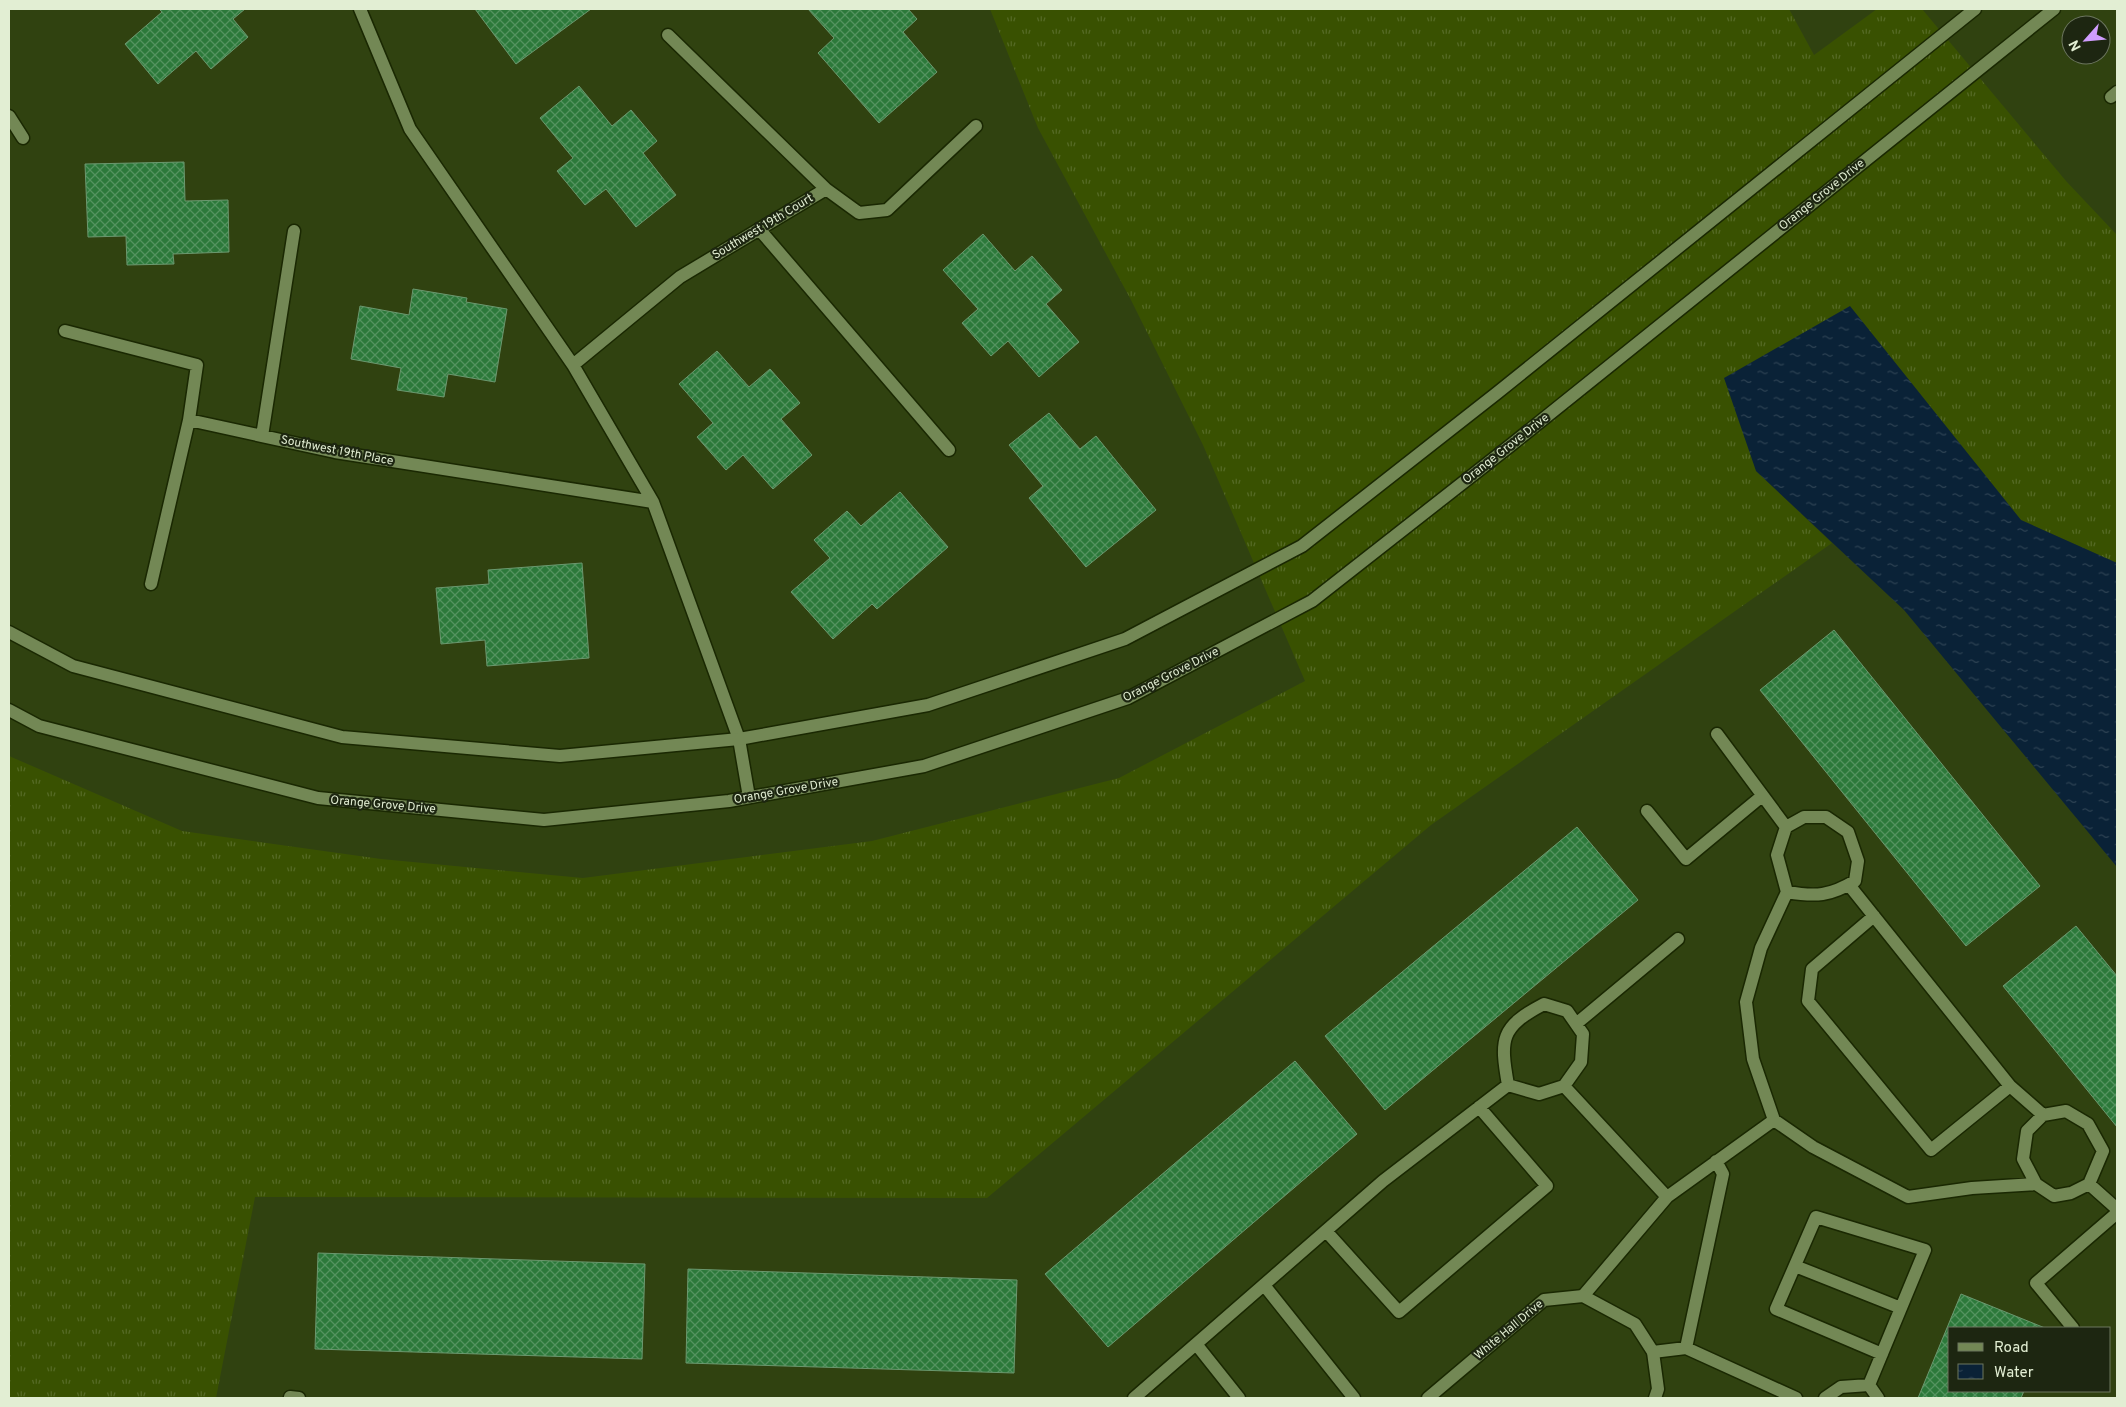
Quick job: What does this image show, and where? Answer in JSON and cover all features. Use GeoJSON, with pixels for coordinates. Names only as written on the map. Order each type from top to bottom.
{"type":"FeatureCollection","features":[{"type":"Feature","properties":{"kind":"street"},"geometry":{"type":"LineString","coordinates":[[360,9],[410,129],[573,365],[653,502],[739,739],[750,797]]}},
{"type":"Feature","properties":{"kind":"street"},"geometry":{"type":"LineString","coordinates":[[9,632],[74,666],[342,737],[560,756],[739,739],[928,705],[1125,639],[1302,546],[1512,381],[1975,9]]}},
{"type":"Feature","properties":{"kind":"street","name":"Orange Grove Drive"},"geometry":{"type":"LineString","coordinates":[[9,710],[39,726],[318,798],[544,820],[729,801],[924,766],[1128,698],[1312,601],[1511,445],[2054,9]]}},
{"type":"Feature","properties":{"kind":"street","name":"Southwest 19th Court"},"geometry":{"type":"LineString","coordinates":[[573,365],[680,277],[826,189],[668,35]]}},
{"type":"Feature","properties":{"kind":"street"},"geometry":{"type":"LineString","coordinates":[[9,116],[23,138]]}},
{"type":"Feature","properties":{"kind":"street"},"geometry":{"type":"LineString","coordinates":[[826,189],[859,213],[887,210],[976,126]]}},
{"type":"Feature","properties":{"kind":"street"},"geometry":{"type":"LineString","coordinates":[[759,229],[949,450]]}},
{"type":"Feature","properties":{"kind":"street"},"geometry":{"type":"LineString","coordinates":[[262,436],[294,231]]}},
{"type":"Feature","properties":{"kind":"street"},"geometry":{"type":"LineString","coordinates":[[65,331],[197,365],[188,420],[151,584]]}},
{"type":"Feature","properties":{"kind":"street","name":"Southwest 19th Place"},"geometry":{"type":"LineString","coordinates":[[188,420],[335,452],[653,502]]}},
{"type":"Feature","properties":{"kind":"street"},"geometry":{"type":"LineString","coordinates":[[1717,734],[1786,827]]}},
{"type":"Feature","properties":{"kind":"street"},"geometry":{"type":"LineString","coordinates":[[1646,812],[1686,859],[1762,796]]}},
{"type":"Feature","properties":{"kind":"street"},"geometry":{"type":"LineString","coordinates":[[1787,892],[1811,896],[1839,891],[1855,881],[1858,861],[1848,832],[1826,817],[1804,817],[1786,827],[1777,855],[1787,892],[1761,948],[1746,1002],[1753,1059],[1774,1120],[1813,1147],[1908,1197],[1972,1188],[2036,1184]]}},
{"type":"Feature","properties":{"kind":"street"},"geometry":{"type":"LineString","coordinates":[[1849,885],[2010,1086],[2042,1115]]}},
{"type":"Feature","properties":{"kind":"street"},"geometry":{"type":"LineString","coordinates":[[1874,916],[1812,969],[1808,1001],[1931,1150],[2010,1086]]}},
{"type":"Feature","properties":{"kind":"street"},"geometry":{"type":"LineString","coordinates":[[1576,1024],[1678,939]]}},
{"type":"Feature","properties":{"kind":"street"},"geometry":{"type":"LineString","coordinates":[[1544,1004],[1567,1011],[1583,1034],[1582,1062],[1564,1086],[1539,1094],[1508,1085],[1503,1057],[1505,1035],[1522,1015],[1544,1004]]}},
{"type":"Feature","properties":{"kind":"street"},"geometry":{"type":"LineString","coordinates":[[1134,1398],[1383,1181],[1508,1085]]}},
{"type":"Feature","properties":{"kind":"street"},"geometry":{"type":"LineString","coordinates":[[1564,1086],[1667,1197]]}},
{"type":"Feature","properties":{"kind":"street"},"geometry":{"type":"LineString","coordinates":[[1326,1231],[1399,1312],[1546,1186],[1480,1107]]}},
{"type":"Feature","properties":{"kind":"street"},"geometry":{"type":"LineString","coordinates":[[2066,1111],[2088,1124],[2103,1151],[2089,1184],[2071,1193],[2054,1196],[2036,1184],[2023,1159],[2027,1131],[2042,1115],[2066,1111]]}},
{"type":"Feature","properties":{"kind":"street"},"geometry":{"type":"LineString","coordinates":[[1655,1398],[1658,1390],[1654,1352],[1635,1324],[1583,1296],[1667,1197],[1774,1120]]}},
{"type":"Feature","properties":{"kind":"street"},"geometry":{"type":"LineString","coordinates":[[1686,1348],[1723,1174],[1716,1161]]}},
{"type":"Feature","properties":{"kind":"street"},"geometry":{"type":"LineString","coordinates":[[2089,1184],[2117,1209]]}},
{"type":"Feature","properties":{"kind":"street"},"geometry":{"type":"LineString","coordinates":[[2072,1327],[2036,1283],[2117,1213]]}},
{"type":"Feature","properties":{"kind":"street"},"geometry":{"type":"LineString","coordinates":[[1869,1385],[1926,1250],[1816,1217],[1776,1309],[1882,1354]]}},
{"type":"Feature","properties":{"kind":"street"},"geometry":{"type":"LineString","coordinates":[[1795,1266],[1901,1308]]}},
{"type":"Feature","properties":{"kind":"street"},"geometry":{"type":"LineString","coordinates":[[1264,1284],[1354,1398]]}},
{"type":"Feature","properties":{"kind":"street","name":"White Hall Drive"},"geometry":{"type":"LineString","coordinates":[[1428,1398],[1544,1300],[1583,1296]]}},
{"type":"Feature","properties":{"kind":"street"},"geometry":{"type":"LineString","coordinates":[[1196,1344],[1239,1398]]}},
{"type":"Feature","properties":{"kind":"street"},"geometry":{"type":"LineString","coordinates":[[1654,1352],[1686,1348],[1796,1398]]}},
{"type":"Feature","properties":{"kind":"street"},"geometry":{"type":"LineString","coordinates":[[1825,1398],[1841,1387],[1869,1385]]}},
{"type":"Feature","properties":{"kind":"street"},"geometry":{"type":"LineString","coordinates":[[1869,1385],[1878,1398]]}},
{"type":"Feature","properties":{"kind":"green space"},"geometry":{"type":"Polygon","coordinates":[[[990,9],[1789,9],[1814,55],[1877,9],[1922,9],[2066,181],[2117,235],[2117,563],[2021,520],[1850,307],[1756,471],[1832,543],[1431,825],[987,1198],[255,1197],[216,1398],[9,1398],[9,756],[182,831],[381,859],[583,878],[872,841],[1119,778],[1305,681],[1203,445],[1131,300],[1038,128],[990,9]]]}},
{"type":"Feature","properties":{"kind":"water"},"geometry":{"type":"Polygon","coordinates":[[[1850,306],[2021,520],[2117,563],[2117,867],[1904,610],[1756,471],[1724,378],[1850,306]]]}},
{"type":"Feature","properties":{"kind":"building"},"geometry":{"type":"Polygon","coordinates":[[[159,9],[245,9],[233,19],[248,37],[211,69],[196,51],[158,84],[125,44],[162,12],[159,9]]]}},
{"type":"Feature","properties":{"kind":"building"},"geometry":{"type":"Polygon","coordinates":[[[475,9],[591,9],[516,64],[475,9]]]}},
{"type":"Feature","properties":{"kind":"building"},"geometry":{"type":"Polygon","coordinates":[[[808,9],[908,9],[917,19],[903,32],[937,72],[879,123],[818,53],[834,38],[808,9]]]}},
{"type":"Feature","properties":{"kind":"building"},"geometry":{"type":"Polygon","coordinates":[[[579,86],[612,126],[631,110],[657,141],[643,153],[676,195],[636,227],[606,189],[585,205],[557,171],[573,158],[540,118],[579,86]]]}},
{"type":"Feature","properties":{"kind":"building"},"geometry":{"type":"Polygon","coordinates":[[[184,162],[185,201],[228,200],[229,252],[173,254],[174,264],[127,265],[126,236],[88,237],[85,164],[184,162]]]}},
{"type":"Feature","properties":{"kind":"building"},"geometry":{"type":"Polygon","coordinates":[[[983,234],[1015,271],[1032,256],[1062,290],[1046,304],[1079,342],[1039,377],[1008,341],[991,356],[962,323],[978,309],[943,270],[983,234]]]}},
{"type":"Feature","properties":{"kind":"building"},"geometry":{"type":"Polygon","coordinates":[[[413,289],[467,298],[466,302],[507,309],[495,382],[448,374],[444,397],[397,390],[401,368],[351,359],[360,306],[409,315],[413,289]]]}},
{"type":"Feature","properties":{"kind":"building"},"geometry":{"type":"Polygon","coordinates":[[[717,351],[749,387],[770,369],[800,403],[781,419],[812,455],[773,489],[743,455],[726,470],[697,437],[713,423],[679,384],[717,351]]]}},
{"type":"Feature","properties":{"kind":"building"},"geometry":{"type":"Polygon","coordinates":[[[1049,413],[1080,449],[1096,436],[1156,510],[1086,567],[1029,498],[1043,486],[1009,445],[1049,413]]]}},
{"type":"Feature","properties":{"kind":"building"},"geometry":{"type":"Polygon","coordinates":[[[900,492],[948,547],[877,609],[872,604],[833,639],[791,592],[830,558],[814,540],[847,511],[861,526],[900,492]]]}},
{"type":"Feature","properties":{"kind":"building"},"geometry":{"type":"Polygon","coordinates":[[[582,563],[589,658],[487,666],[485,640],[441,644],[436,588],[489,584],[488,570],[582,563]]]}},
{"type":"Feature","properties":{"kind":"building"},"geometry":{"type":"Polygon","coordinates":[[[1834,630],[2040,886],[1966,946],[1760,690],[1834,630]]]}},
{"type":"Feature","properties":{"kind":"building"},"geometry":{"type":"Polygon","coordinates":[[[1577,827],[1638,900],[1385,1110],[1325,1036],[1577,827]]]}},
{"type":"Feature","properties":{"kind":"building"},"geometry":{"type":"Polygon","coordinates":[[[2076,926],[2117,976],[2117,1127],[2003,986],[2076,926]]]}},
{"type":"Feature","properties":{"kind":"building"},"geometry":{"type":"Polygon","coordinates":[[[1295,1061],[1357,1134],[1108,1347],[1045,1274],[1295,1061]]]}},
{"type":"Feature","properties":{"kind":"building"},"geometry":{"type":"Polygon","coordinates":[[[318,1253],[645,1264],[642,1359],[315,1349],[318,1253]]]}},
{"type":"Feature","properties":{"kind":"building"},"geometry":{"type":"Polygon","coordinates":[[[688,1269],[1017,1280],[1014,1373],[686,1363],[688,1269]]]}},
{"type":"Feature","properties":{"kind":"building"},"geometry":{"type":"Polygon","coordinates":[[[1961,1294],[2043,1327],[1948,1327],[1948,1392],[2024,1392],[2021,1398],[1918,1398],[1961,1294]]]}}]}
